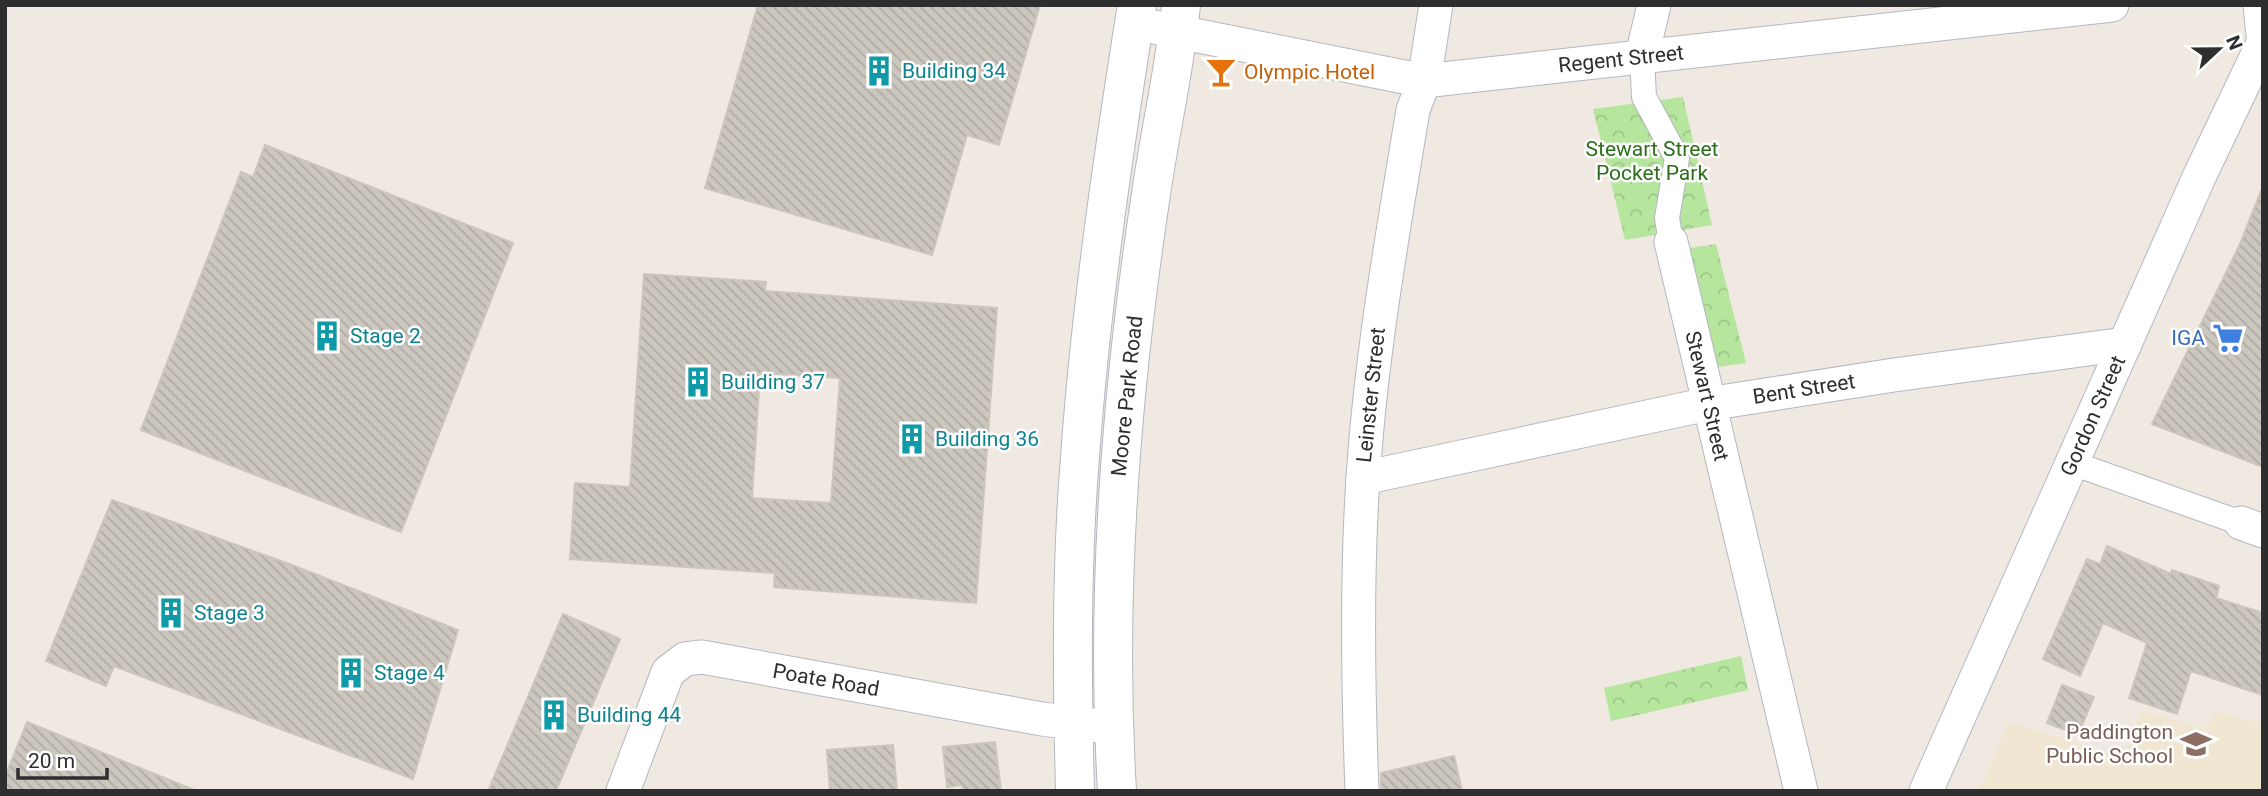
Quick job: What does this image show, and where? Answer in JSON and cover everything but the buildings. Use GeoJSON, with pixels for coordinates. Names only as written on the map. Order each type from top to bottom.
{"type":"FeatureCollection","features":[{"type":"Feature","properties":{"kind":"main road","name":"Moore Park Road"},"geometry":{"type":"LineString","coordinates":[[1075,791],[1073,586],[1080,458],[1098,268],[1135,14]]}},
{"type":"Feature","properties":{"kind":"main road","name":"Moore Park Road"},"geometry":{"type":"LineString","coordinates":[[1117,791],[1113,728],[1120,446],[1151,192],[1173,76],[1180,19]]}},
{"type":"Feature","properties":{"kind":"street","name":"Leinster Street"},"geometry":{"type":"LineString","coordinates":[[1363,791],[1357,664],[1363,478],[1379,311],[1413,110],[1424,81],[1436,5]]}},
{"type":"Feature","properties":{"kind":"street","name":"Stewart Street"},"geometry":{"type":"LineString","coordinates":[[1654,5],[1642,56],[1644,97],[1677,158],[1667,218],[1671,242],[1801,791]]}},
{"type":"Feature","properties":{"kind":"street","name":"Regent Street"},"geometry":{"type":"LineString","coordinates":[[1135,14],[1180,19],[1424,81],[2112,5]]}},
{"type":"Feature","properties":{"kind":"street"},"geometry":{"type":"LineString","coordinates":[[2260,5],[2263,35]]}},
{"type":"Feature","properties":{"kind":"street","name":"Gordon Street"},"geometry":{"type":"LineString","coordinates":[[1926,791],[2200,174],[2263,43]]}},
{"type":"Feature","properties":{"kind":"street","name":"Bent Street"},"geometry":{"type":"LineString","coordinates":[[1363,478],[1708,404],[1894,375],[2125,344]]}},
{"type":"Feature","properties":{"kind":"street"},"geometry":{"type":"LineString","coordinates":[[2072,463],[2252,527]]}},
{"type":"Feature","properties":{"kind":"street","name":"Poate Road"},"geometry":{"type":"LineString","coordinates":[[623,791],[668,672],[685,659],[702,657],[1113,728]]}},
{"type":"Feature","properties":{"kind":"shaded area","name":"Paddington Public School"},"geometry":{"type":"Polygon","coordinates":[[[2141,710],[2206,730],[2216,711],[2263,724],[2263,791],[1979,791],[2009,722],[2126,758],[2141,710]]]}},
{"type":"Feature","properties":{"kind":"green space","name":"Stewart Street Pocket Park"},"geometry":{"type":"Polygon","coordinates":[[[1683,97],[1712,225],[1625,240],[1593,109],[1683,97]]]}},
{"type":"Feature","properties":{"kind":"green space"},"geometry":{"type":"Polygon","coordinates":[[[1716,244],[1746,363],[1710,368],[1683,249],[1716,244]]]}},
{"type":"Feature","properties":{"kind":"green space"},"geometry":{"type":"Polygon","coordinates":[[[1741,656],[1748,690],[1611,721],[1604,688],[1741,656]]]}},
{"type":"Feature","properties":{"kind":"place","name":"Building 34"},"geometry":{"type":"Point","coordinates":[879,71]}},
{"type":"Feature","properties":{"kind":"place","name":"Olympic Hotel"},"geometry":{"type":"Point","coordinates":[1221,72]}},
{"type":"Feature","properties":{"kind":"place","name":"Stage 2"},"geometry":{"type":"Point","coordinates":[327,336]}},
{"type":"Feature","properties":{"kind":"place","name":"IGA"},"geometry":{"type":"Point","coordinates":[2228,338]}},
{"type":"Feature","properties":{"kind":"place","name":"Building 37"},"geometry":{"type":"Point","coordinates":[698,382]}},
{"type":"Feature","properties":{"kind":"place","name":"Building 36"},"geometry":{"type":"Point","coordinates":[912,439]}},
{"type":"Feature","properties":{"kind":"place","name":"Stage 3"},"geometry":{"type":"Point","coordinates":[171,613]}},
{"type":"Feature","properties":{"kind":"place","name":"Stage 4"},"geometry":{"type":"Point","coordinates":[351,673]}},
{"type":"Feature","properties":{"kind":"place","name":"Building 44"},"geometry":{"type":"Point","coordinates":[554,715]}},
{"type":"Feature","properties":{"kind":"place","name":"Paddington Public School"},"geometry":{"type":"Point","coordinates":[2196,744]}}]}
